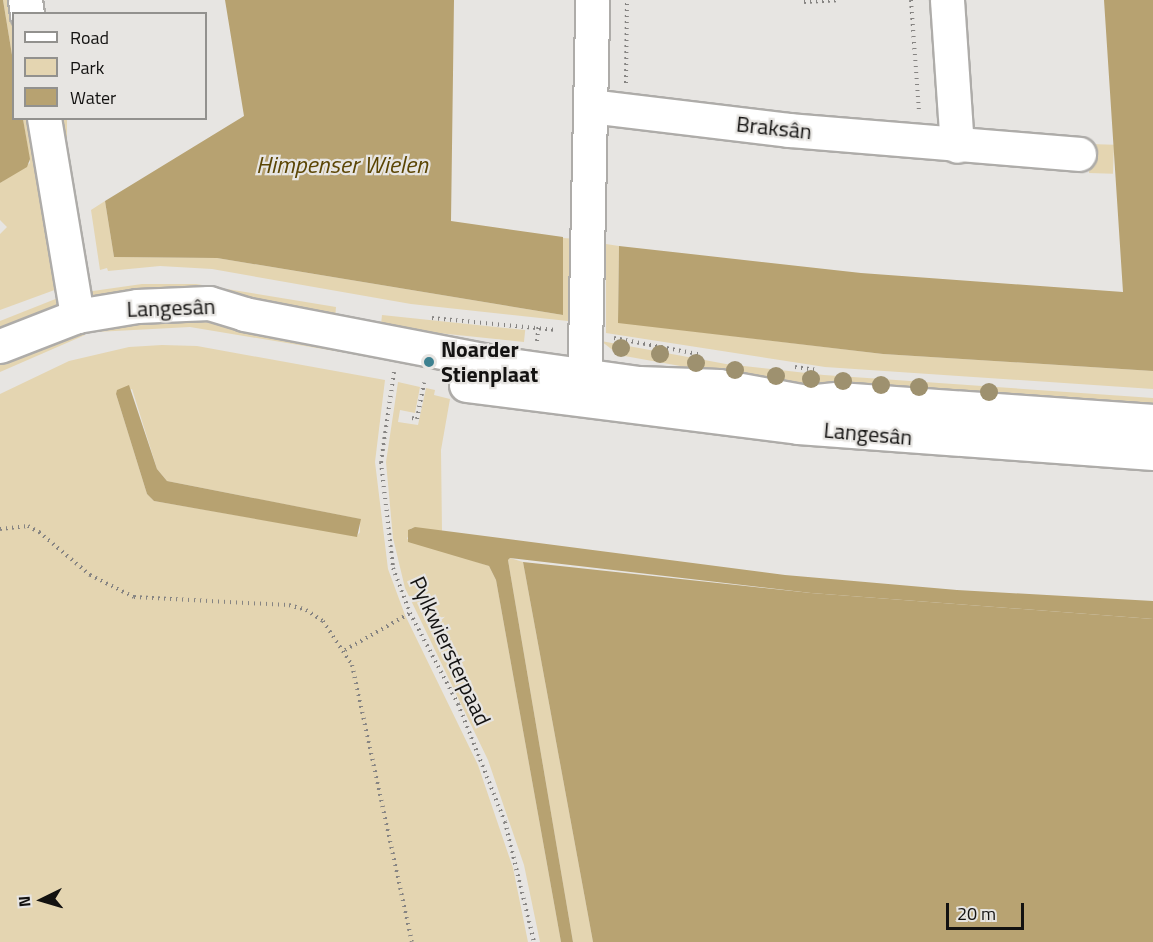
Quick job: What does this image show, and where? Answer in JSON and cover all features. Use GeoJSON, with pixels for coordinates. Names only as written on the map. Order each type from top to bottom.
{"type":"FeatureCollection","features":[{"type":"Feature","properties":{"kind":"street"},"geometry":{"type":"LineString","coordinates":[[585,378],[592,0]]}},
{"type":"Feature","properties":{"kind":"street"},"geometry":{"type":"LineString","coordinates":[[947,0],[957,146]]}},
{"type":"Feature","properties":{"kind":"street","name":"Braksân"},"geometry":{"type":"LineString","coordinates":[[591,106],[957,146],[1079,154]]}},
{"type":"Feature","properties":{"kind":"street"},"geometry":{"type":"LineString","coordinates":[[44,120],[77,316]]}},
{"type":"Feature","properties":{"kind":"street","name":"Langesân"},"geometry":{"type":"LineString","coordinates":[[0,346],[77,316],[137,306],[209,303],[382,352],[585,378],[890,436],[1153,453]]}},
{"type":"Feature","properties":{"kind":"street","name":"Langesân"},"geometry":{"type":"LineString","coordinates":[[466,385],[585,378],[642,363],[719,386],[807,402],[838,399],[1153,421]]}},
{"type":"Feature","properties":{"kind":"path"},"geometry":{"type":"LineString","coordinates":[[626,110],[627,0]]}},
{"type":"Feature","properties":{"kind":"path"},"geometry":{"type":"LineString","coordinates":[[804,2],[838,0]]}},
{"type":"Feature","properties":{"kind":"path"},"geometry":{"type":"LineString","coordinates":[[911,0],[921,142]]}},
{"type":"Feature","properties":{"kind":"path","name":"Pylkwiersterpaad"},"geometry":{"type":"LineString","coordinates":[[382,352],[396,368],[381,454],[383,501],[393,568],[410,613],[458,704],[505,822],[534,942]]}},
{"type":"Feature","properties":{"kind":"path"},"geometry":{"type":"LineString","coordinates":[[412,418],[417,419],[424,383]]}},
{"type":"Feature","properties":{"kind":"path"},"geometry":{"type":"LineString","coordinates":[[0,529],[17,526],[34,529],[52,538],[90,575],[134,597],[245,601],[306,610],[323,621],[345,650],[359,694],[412,942]]}},
{"type":"Feature","properties":{"kind":"path"},"geometry":{"type":"LineString","coordinates":[[345,650],[410,613]]}},
{"type":"Feature","properties":{"kind":"green space"},"geometry":{"type":"Polygon","coordinates":[[[3,0],[13,0],[12,55],[3,0]]]}},
{"type":"Feature","properties":{"kind":"green space"},"geometry":{"type":"Polygon","coordinates":[[[23,120],[33,120],[60,288],[0,310],[0,234],[7,227],[0,220],[0,183],[30,163],[23,120]]]}},
{"type":"Feature","properties":{"kind":"green space"},"geometry":{"type":"Polygon","coordinates":[[[54,120],[67,120],[67,285],[54,285],[54,120]]]}},
{"type":"Feature","properties":{"kind":"green space"},"geometry":{"type":"Polygon","coordinates":[[[1090,144],[1114,145],[1113,174],[1089,173],[1090,144]]]}},
{"type":"Feature","properties":{"kind":"green space"},"geometry":{"type":"Polygon","coordinates":[[[105,201],[114,257],[217,258],[563,315],[563,238],[579,239],[577,322],[411,304],[212,269],[160,266],[100,270],[91,210],[105,201]]]}},
{"type":"Feature","properties":{"kind":"green space"},"geometry":{"type":"Polygon","coordinates":[[[606,244],[619,246],[618,322],[883,354],[1153,371],[1153,389],[825,367],[606,333],[606,244]]]}},
{"type":"Feature","properties":{"kind":"green space"},"geometry":{"type":"Polygon","coordinates":[[[142,284],[196,284],[336,307],[335,319],[96,301],[86,292],[142,284]]]}},
{"type":"Feature","properties":{"kind":"green space"},"geometry":{"type":"Polygon","coordinates":[[[58,298],[55,311],[0,333],[0,321],[58,298]]]}},
{"type":"Feature","properties":{"kind":"green space"},"geometry":{"type":"Polygon","coordinates":[[[382,315],[525,330],[524,342],[381,327],[382,315]]]}},
{"type":"Feature","properties":{"kind":"green space"},"geometry":{"type":"Polygon","coordinates":[[[181,319],[385,351],[383,359],[190,327],[96,332],[95,325],[181,319]]]}},
{"type":"Feature","properties":{"kind":"green space"},"geometry":{"type":"Polygon","coordinates":[[[84,328],[85,335],[0,372],[0,362],[84,328]]]}},
{"type":"Feature","properties":{"kind":"green space"},"geometry":{"type":"Polygon","coordinates":[[[601,341],[726,364],[824,375],[1153,398],[1153,410],[764,381],[619,355],[601,341]]]}},
{"type":"Feature","properties":{"kind":"green space"},"geometry":{"type":"Polygon","coordinates":[[[197,346],[385,380],[375,462],[388,569],[405,615],[478,765],[513,868],[528,942],[0,942],[0,394],[69,361],[129,347],[197,346]],[[132,389],[116,394],[147,494],[154,501],[357,536],[360,532],[360,519],[167,481],[157,469],[132,389]]]}},
{"type":"Feature","properties":{"kind":"green space"},"geometry":{"type":"Polygon","coordinates":[[[398,382],[420,387],[415,413],[400,410],[398,422],[418,425],[426,388],[435,390],[434,395],[450,399],[441,450],[442,531],[411,528],[407,539],[489,566],[496,580],[561,942],[540,942],[524,865],[488,760],[405,588],[393,538],[386,462],[398,382]]]}},
{"type":"Feature","properties":{"kind":"green space"},"geometry":{"type":"Polygon","coordinates":[[[510,558],[523,562],[593,942],[573,942],[508,560],[510,558]]]}},
{"type":"Feature","properties":{"kind":"shaded area"},"geometry":{"type":"Polygon","coordinates":[[[0,0],[3,0],[12,55],[12,120],[23,120],[30,159],[27,167],[0,183],[0,0]]]}},
{"type":"Feature","properties":{"kind":"shaded area"},"geometry":{"type":"Polygon","coordinates":[[[523,562],[811,593],[1153,619],[1153,942],[593,942],[523,562]]]}},
{"type":"Feature","properties":{"kind":"water","name":"Himpenser Wielen"},"geometry":{"type":"Polygon","coordinates":[[[225,0],[454,0],[451,221],[563,237],[563,315],[217,258],[114,257],[105,201],[244,116],[225,0]]]}},
{"type":"Feature","properties":{"kind":"water"},"geometry":{"type":"Polygon","coordinates":[[[1104,0],[1153,0],[1153,371],[883,354],[618,323],[619,246],[861,273],[1123,292],[1104,0]]]}},
{"type":"Feature","properties":{"kind":"water"},"geometry":{"type":"Polygon","coordinates":[[[129,385],[157,469],[167,481],[361,519],[357,537],[154,501],[147,494],[116,394],[117,390],[129,385]]]}},
{"type":"Feature","properties":{"kind":"water"},"geometry":{"type":"Polygon","coordinates":[[[415,527],[785,575],[957,590],[1153,601],[1153,619],[811,593],[510,558],[508,560],[573,942],[561,942],[496,580],[489,566],[408,542],[408,530],[415,527]]]}},
{"type":"Feature","properties":{"kind":"place","name":"Noarder Stienplaat"},"geometry":{"type":"Point","coordinates":[429,362]}}]}
